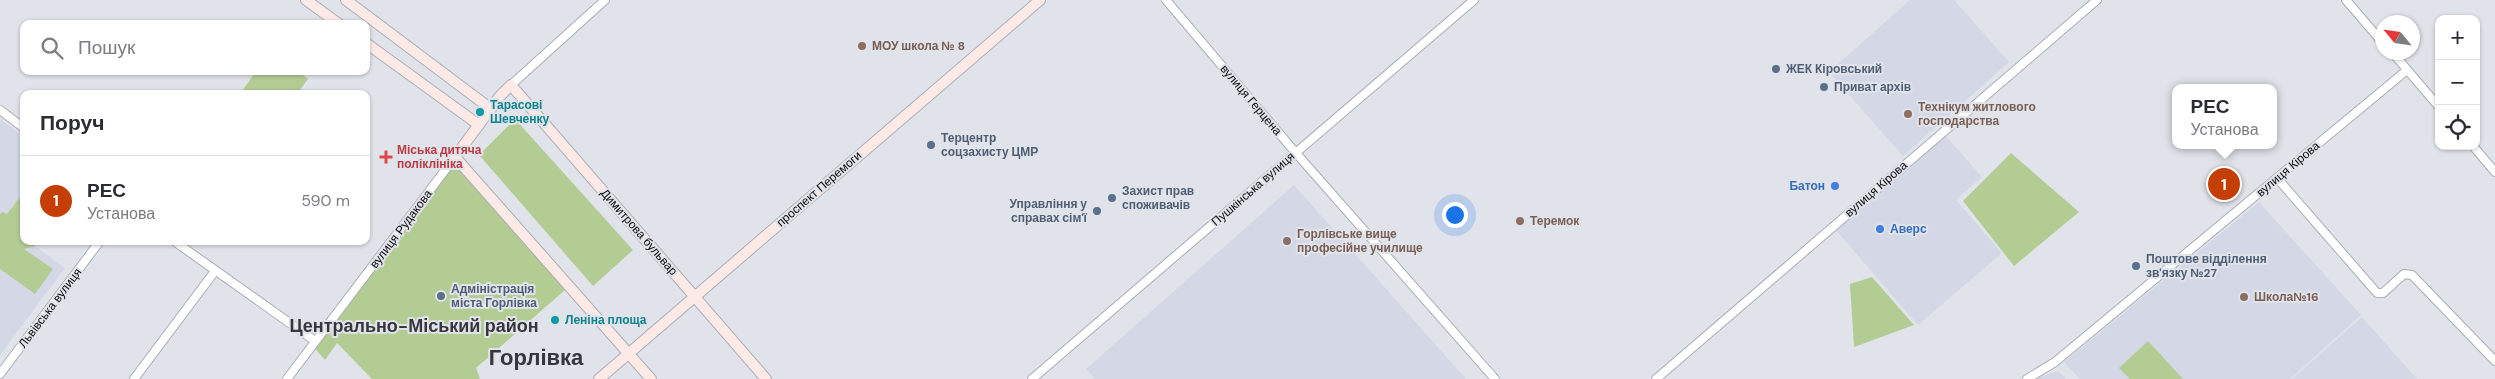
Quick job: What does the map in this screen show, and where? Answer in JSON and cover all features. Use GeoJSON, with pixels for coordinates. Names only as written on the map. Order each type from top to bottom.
{"type":"FeatureCollection","features":[{"type":"Feature","properties":{"kind":"street"},"geometry":{"type":"LineString","coordinates":[[306,0],[334,20]]}},
{"type":"Feature","properties":{"kind":"street"},"geometry":{"type":"LineString","coordinates":[[346,0],[491,108]]}},
{"type":"Feature","properties":{"kind":"street","name":"вулиця Рудакова"},"geometry":{"type":"LineString","coordinates":[[286,379],[491,108],[511,85],[605,0]]}},
{"type":"Feature","properties":{"kind":"street","name":"проспект Перемоги"},"geometry":{"type":"LineString","coordinates":[[599,379],[1040,0]]}},
{"type":"Feature","properties":{"kind":"street","name":"вулиця Герцена"},"geometry":{"type":"LineString","coordinates":[[1166,0],[1295,152],[1495,379]]}},
{"type":"Feature","properties":{"kind":"street","name":"Пушкінська вулиця"},"geometry":{"type":"LineString","coordinates":[[1032,379],[1474,0]]}},
{"type":"Feature","properties":{"kind":"street","name":"вулиця Кірова"},"geometry":{"type":"LineString","coordinates":[[1656,379],[2096,0]]}},
{"type":"Feature","properties":{"kind":"street"},"geometry":{"type":"LineString","coordinates":[[2346,0],[2375,34]]}},
{"type":"Feature","properties":{"kind":"street"},"geometry":{"type":"LineString","coordinates":[[370,46],[479,125]]}},
{"type":"Feature","properties":{"kind":"street"},"geometry":{"type":"LineString","coordinates":[[2399,60],[2437,105]]}},
{"type":"Feature","properties":{"kind":"street","name":"вулиця Кірова"},"geometry":{"type":"LineString","coordinates":[[2027,379],[2055,362],[2407,70]]}},
{"type":"Feature","properties":{"kind":"street","name":"Димитрова бульвар"},"geometry":{"type":"LineString","coordinates":[[511,85],[766,379]]}},
{"type":"Feature","properties":{"kind":"street"},"geometry":{"type":"LineString","coordinates":[[0,110],[20,125]]}},
{"type":"Feature","properties":{"kind":"street"},"geometry":{"type":"LineString","coordinates":[[2476,150],[2495,172]]}},
{"type":"Feature","properties":{"kind":"street"},"geometry":{"type":"LineString","coordinates":[[455,157],[651,379]]}},
{"type":"Feature","properties":{"kind":"street"},"geometry":{"type":"LineString","coordinates":[[2277,178],[2377,293],[2383,293],[2404,274],[2412,275],[2495,361]]}},
{"type":"Feature","properties":{"kind":"street","name":"Львівська вулиця"},"geometry":{"type":"LineString","coordinates":[[0,374],[97,245]]}},
{"type":"Feature","properties":{"kind":"street"},"geometry":{"type":"LineString","coordinates":[[179,245],[315,341]]}},
{"type":"Feature","properties":{"kind":"street"},"geometry":{"type":"LineString","coordinates":[[134,379],[215,271]]}},
{"type":"Feature","properties":{"kind":"shaded area","name":"Технікум житлового господарства"},"geometry":{"type":"Polygon","coordinates":[[[1910,0],[1954,0],[2009,62],[1903,156],[1829,72],[1910,0]]]}},
{"type":"Feature","properties":{"kind":"shaded area"},"geometry":{"type":"Polygon","coordinates":[[[0,119],[20,134],[20,245],[36,245],[65,268],[0,355],[0,119]]]}},
{"type":"Feature","properties":{"kind":"shaded area"},"geometry":{"type":"Polygon","coordinates":[[[1944,134],[1982,177],[1956,200],[2002,253],[1918,325],[1835,229],[1944,134]]]}},
{"type":"Feature","properties":{"kind":"shaded area","name":"Горлівське вище професійне училище"},"geometry":{"type":"Polygon","coordinates":[[[1294,185],[1466,379],[1095,379],[1086,369],[1294,185]]]}},
{"type":"Feature","properties":{"kind":"shaded area","name":"Школа№16"},"geometry":{"type":"Polygon","coordinates":[[[2259,202],[2361,315],[2290,379],[2080,379],[2064,362],[2259,202]]]}},
{"type":"Feature","properties":{"kind":"shaded area"},"geometry":{"type":"Polygon","coordinates":[[[2362,317],[2417,379],[2292,379],[2362,317]]]}},
{"type":"Feature","properties":{"kind":"shaded area"},"geometry":{"type":"Polygon","coordinates":[[[2058,371],[2066,379],[2037,379],[2040,377],[2058,371]]]}},
{"type":"Feature","properties":{"kind":"green space"},"geometry":{"type":"Polygon","coordinates":[[[253,75],[303,75],[308,79],[300,90],[243,90],[253,75]]]}},
{"type":"Feature","properties":{"kind":"green space"},"geometry":{"type":"Polygon","coordinates":[[[515,119],[633,250],[593,286],[479,155],[515,119]]]}},
{"type":"Feature","properties":{"kind":"green space"},"geometry":{"type":"Polygon","coordinates":[[[2011,153],[2079,212],[2014,266],[1963,201],[2011,153]]]}},
{"type":"Feature","properties":{"kind":"green space"},"geometry":{"type":"Polygon","coordinates":[[[452,157],[566,289],[476,368],[480,379],[372,379],[337,343],[325,360],[311,344],[452,157]]]}},
{"type":"Feature","properties":{"kind":"green space"},"geometry":{"type":"Polygon","coordinates":[[[20,197],[20,245],[36,245],[24,249],[53,269],[35,294],[0,269],[0,214],[2,212],[7,214],[20,197]]]}},
{"type":"Feature","properties":{"kind":"green space"},"geometry":{"type":"Polygon","coordinates":[[[1872,277],[1914,325],[1854,347],[1850,284],[1872,277]]]}},
{"type":"Feature","properties":{"kind":"green space"},"geometry":{"type":"Polygon","coordinates":[[[2148,341],[2183,379],[2130,379],[2119,368],[2148,341]]]}},
{"type":"Feature","properties":{"kind":"place","name":"МОУ школа № 8"},"geometry":{"type":"Point","coordinates":[862,46]}},
{"type":"Feature","properties":{"kind":"place","name":"ЖЕК Кіровський"},"geometry":{"type":"Point","coordinates":[1776,69]}},
{"type":"Feature","properties":{"kind":"place","name":"Приват архів"},"geometry":{"type":"Point","coordinates":[1824,87]}},
{"type":"Feature","properties":{"kind":"place","name":"Тарасові Шевченку"},"geometry":{"type":"Point","coordinates":[480,112]}},
{"type":"Feature","properties":{"kind":"place","name":"Технікум житлового господарства"},"geometry":{"type":"Point","coordinates":[1908,114]}},
{"type":"Feature","properties":{"kind":"place","name":"Терцентр соцзахисту ЦМР"},"geometry":{"type":"Point","coordinates":[931,145]}},
{"type":"Feature","properties":{"kind":"place","name":"Міська дитяча поліклініка"},"geometry":{"type":"Point","coordinates":[386,157]}},
{"type":"Feature","properties":{"kind":"place","name":"РЕС"},"geometry":{"type":"Point","coordinates":[2224,184]}},
{"type":"Feature","properties":{"kind":"place","name":"Батон"},"geometry":{"type":"Point","coordinates":[1835,186]}},
{"type":"Feature","properties":{"kind":"place","name":"Захист прав споживачів"},"geometry":{"type":"Point","coordinates":[1112,198]}},
{"type":"Feature","properties":{"kind":"place","name":"Управління у справах сім'ї"},"geometry":{"type":"Point","coordinates":[1097,211]}},
{"type":"Feature","properties":{"kind":"place","name":"Теремок"},"geometry":{"type":"Point","coordinates":[1520,221]}},
{"type":"Feature","properties":{"kind":"place","name":"Аверс"},"geometry":{"type":"Point","coordinates":[1880,229]}},
{"type":"Feature","properties":{"kind":"place","name":"Горлівське вище професійне училище"},"geometry":{"type":"Point","coordinates":[1287,241]}},
{"type":"Feature","properties":{"kind":"place","name":"Поштове відділення зв'язку №27"},"geometry":{"type":"Point","coordinates":[2136,266]}},
{"type":"Feature","properties":{"kind":"place","name":"Адміністрація міста Горлівка"},"geometry":{"type":"Point","coordinates":[441,296]}},
{"type":"Feature","properties":{"kind":"place","name":"Школа№16"},"geometry":{"type":"Point","coordinates":[2244,297]}},
{"type":"Feature","properties":{"kind":"place","name":"Леніна площа"},"geometry":{"type":"Point","coordinates":[555,320]}},
{"type":"Feature","properties":{"kind":"district","name":"Центрально-Міський район"},"geometry":{"type":"Point","coordinates":[414,326]}},
{"type":"Feature","properties":{"kind":"district","name":"Горлівка"},"geometry":{"type":"Point","coordinates":[536,357]}}]}
